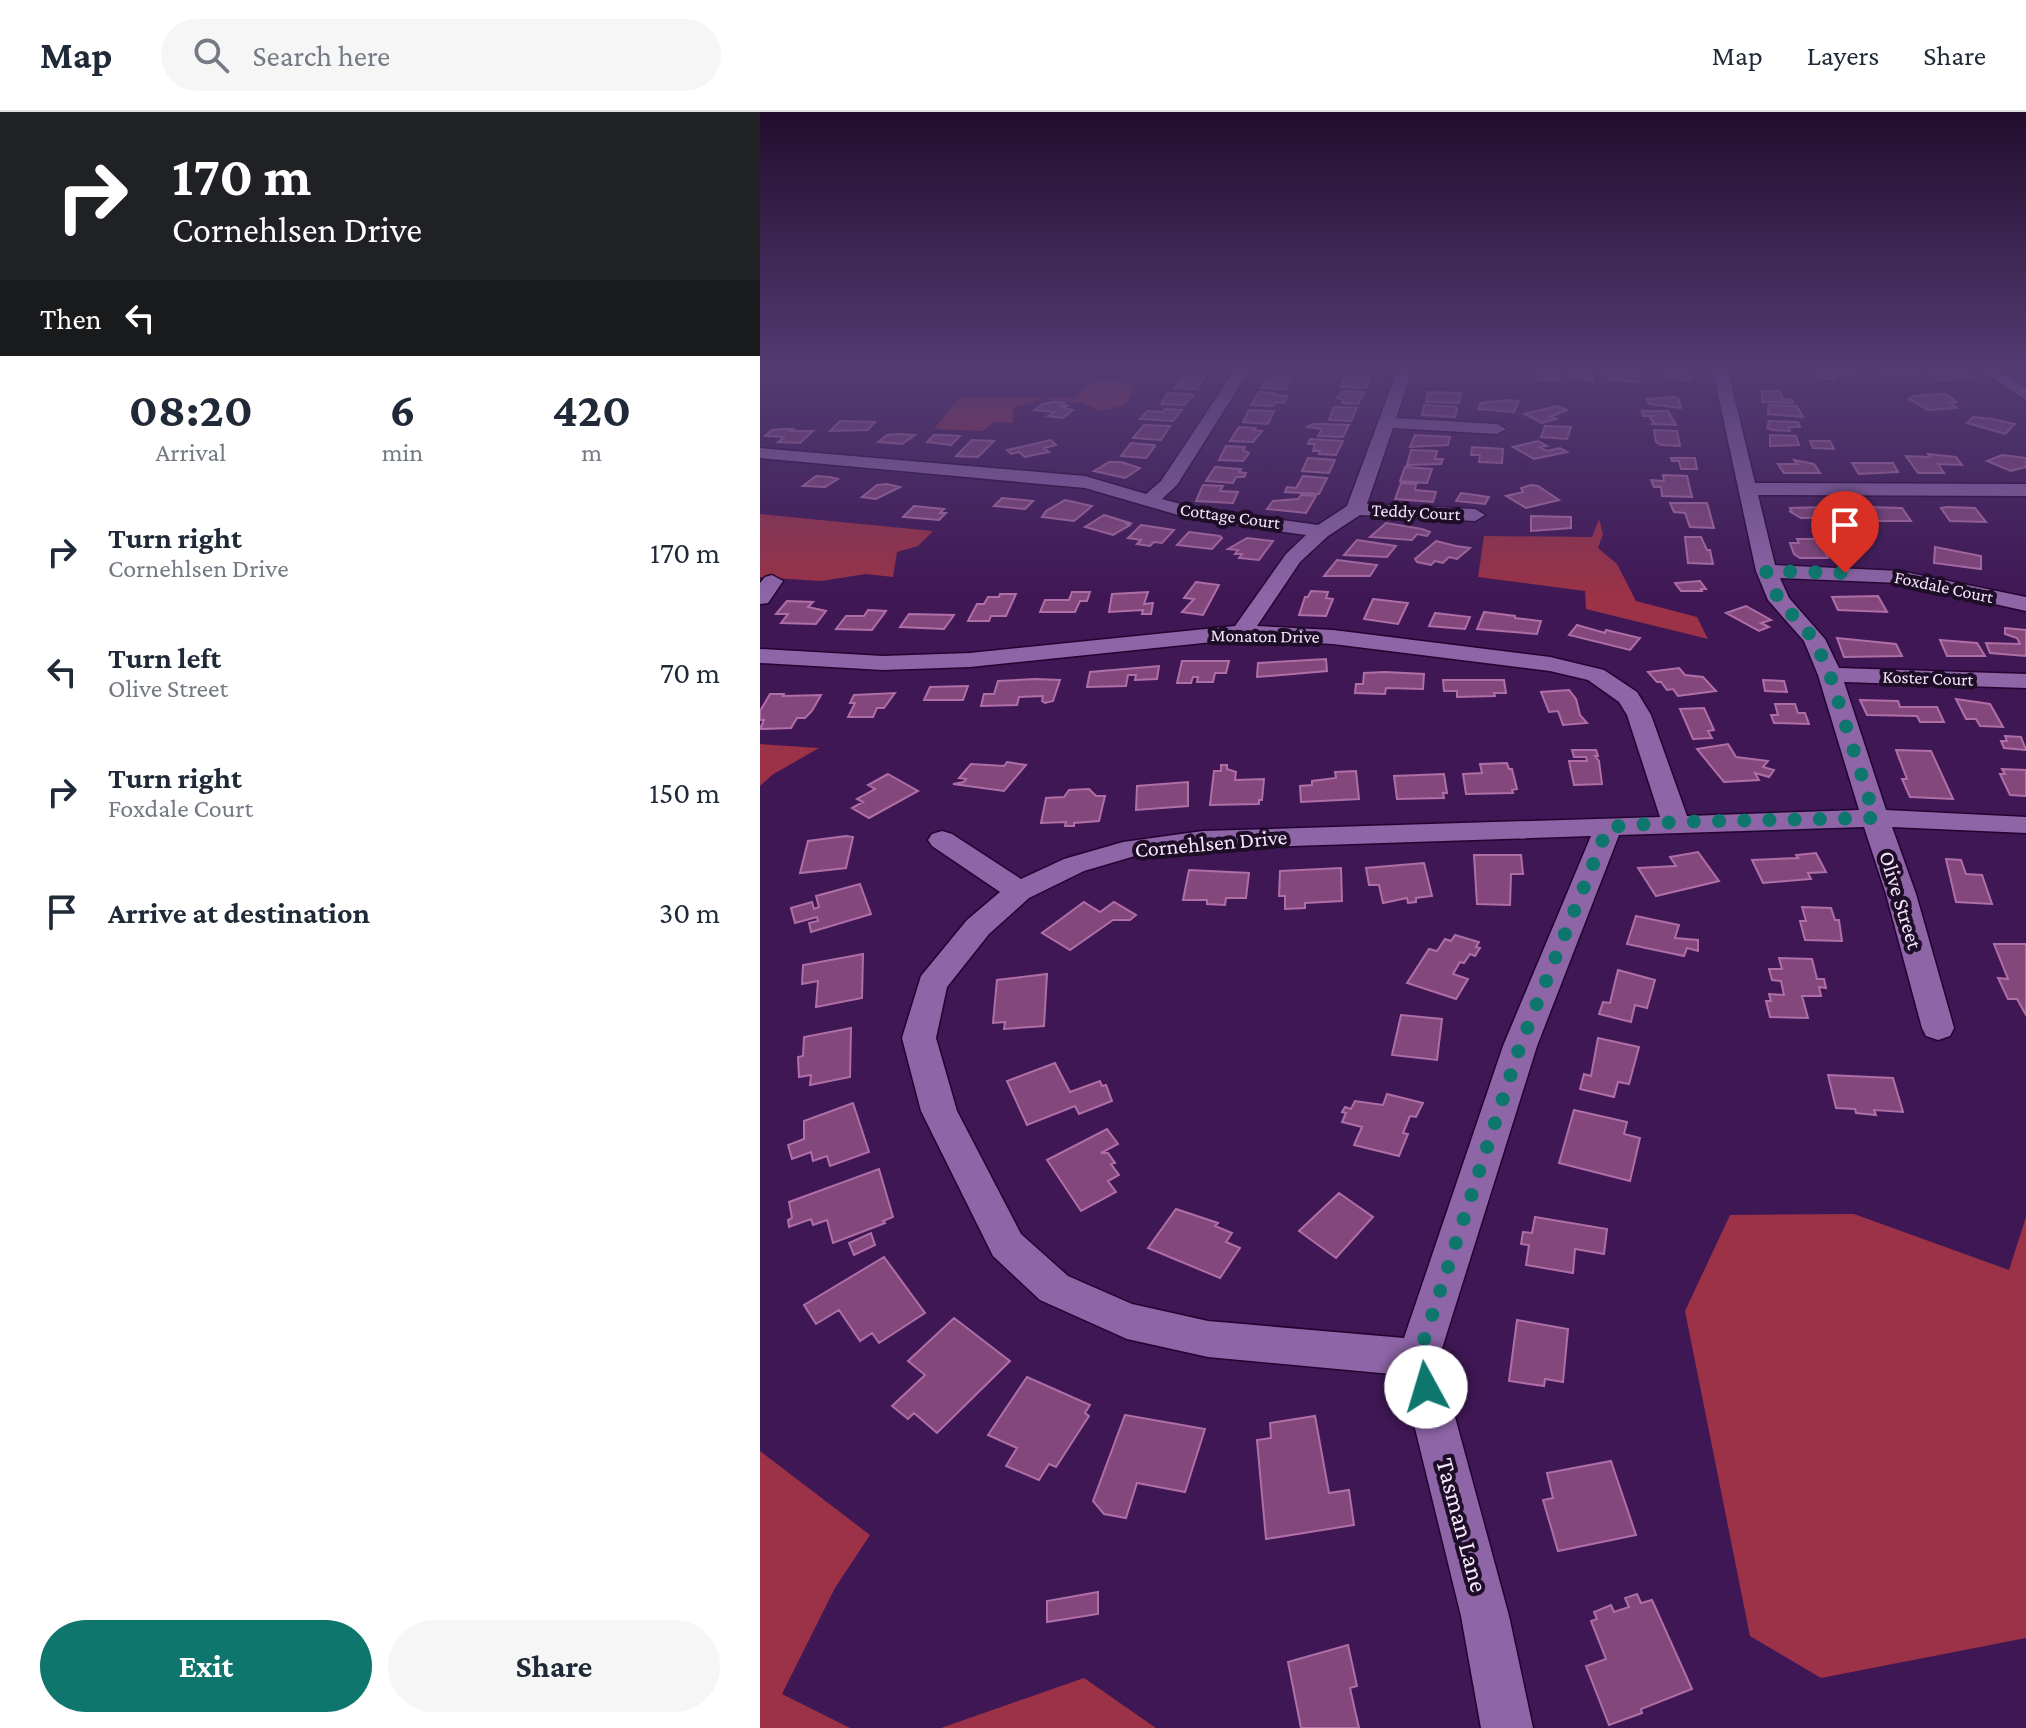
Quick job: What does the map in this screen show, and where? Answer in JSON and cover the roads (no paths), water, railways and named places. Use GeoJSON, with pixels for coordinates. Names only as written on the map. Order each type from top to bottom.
{"type":"FeatureCollection","features":[{"type":"Feature","properties":{"kind":"street"},"geometry":{"type":"LineString","coordinates":[[1150,500],[1168,485],[1193,446]]}},
{"type":"Feature","properties":{"kind":"street"},"geometry":{"type":"LineString","coordinates":[[1242,632],[1293,558],[1321,532],[1356,509],[1378,446]]}},
{"type":"Feature","properties":{"kind":"street","name":"Olive Street"},"geometry":{"type":"LineString","coordinates":[[1739,446],[1766,571],[1779,600],[1814,639],[1830,675],[1901,894],[1938,1028]]}},
{"type":"Feature","properties":{"kind":"street","name":"Cottage Court"},"geometry":{"type":"LineString","coordinates":[[760,453],[1085,482],[1173,509],[1289,524],[1321,532]]}},
{"type":"Feature","properties":{"kind":"street"},"geometry":{"type":"LineString","coordinates":[[1749,489],[2026,490]]}},
{"type":"Feature","properties":{"kind":"street","name":"Teddy Court"},"geometry":{"type":"LineString","coordinates":[[1356,509],[1475,515]]}},
{"type":"Feature","properties":{"kind":"street","name":"Foxdale Court"},"geometry":{"type":"LineString","coordinates":[[1766,571],[1900,577],[2026,604]]}},
{"type":"Feature","properties":{"kind":"street","name":"Monaton Drive"},"geometry":{"type":"LineString","coordinates":[[760,656],[883,663],[970,660],[1242,632],[1289,633],[1379,642],[1550,664],[1596,675],[1628,697],[1639,715],[1675,822]]}},
{"type":"Feature","properties":{"kind":"street","name":"Koster Court"},"geometry":{"type":"LineString","coordinates":[[1830,675],[2026,681]]}},
{"type":"Feature","properties":{"kind":"street","name":"Cornehlsen Drive"},"geometry":{"type":"LineString","coordinates":[[1418,1358],[1208,1339],[1127,1321],[1054,1288],[1007,1245],[939,1111],[919,1038],[932,984],[978,927],[1019,891],[1074,865],[1133,848],[1203,840],[1608,827],[1675,822],[1875,818],[2026,825]]}},
{"type":"Feature","properties":{"kind":"street"},"geometry":{"type":"LineString","coordinates":[[1418,1358],[1520,1046],[1608,827]]}},
{"type":"Feature","properties":{"kind":"street"},"geometry":{"type":"LineString","coordinates":[[942,840],[1019,891]]}},
{"type":"Feature","properties":{"kind":"street","name":"Tasman Lane"},"geometry":{"type":"LineString","coordinates":[[1418,1358],[1485,1616],[1507,1728]]}}]}
